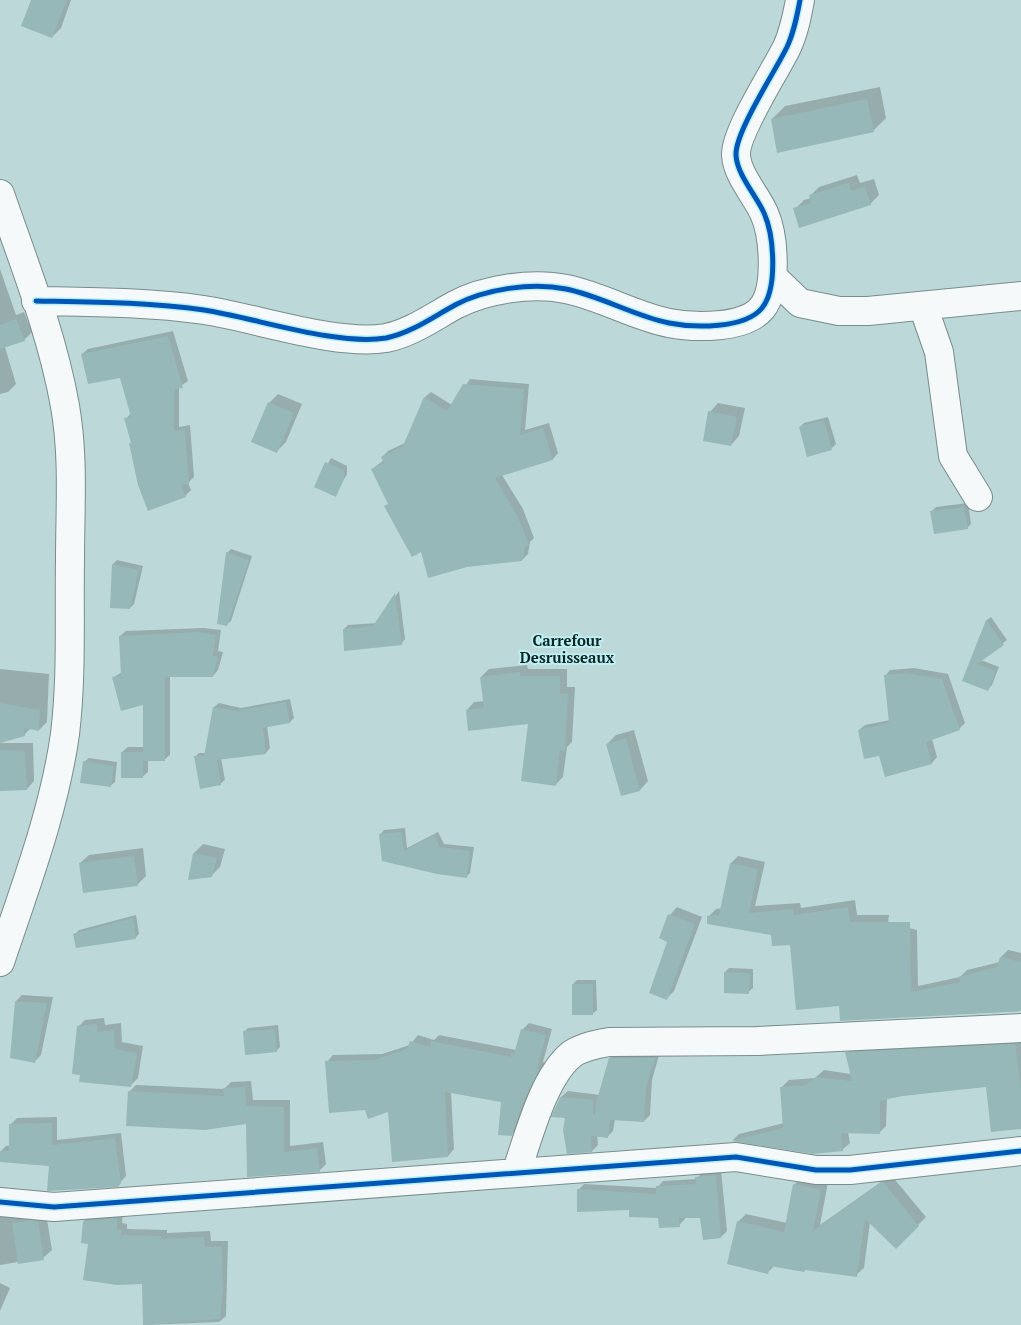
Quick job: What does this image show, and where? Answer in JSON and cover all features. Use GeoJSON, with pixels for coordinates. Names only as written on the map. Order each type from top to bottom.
{"type":"FeatureCollection","features":[{"type":"Feature","properties":{"kind":"street"},"geometry":{"type":"LineString","coordinates":[[36,301],[153,304],[206,310],[324,334],[366,339],[388,337],[414,328],[476,295],[503,288],[565,289],[670,323],[720,325],[737,323],[761,310],[767,301],[774,278],[767,221],[739,165],[736,149],[788,46],[795,26],[800,0]]}},
{"type":"Feature","properties":{"kind":"street"},"geometry":{"type":"LineString","coordinates":[[0,194],[50,341],[65,407],[72,483],[70,559],[71,654],[64,734],[47,821],[0,962]]}},
{"type":"Feature","properties":{"kind":"street"},"geometry":{"type":"LineString","coordinates":[[774,278],[800,303],[818,308],[868,311],[1021,296]]}},
{"type":"Feature","properties":{"kind":"street"},"geometry":{"type":"LineString","coordinates":[[923,306],[939,352],[953,456],[978,497]]}},
{"type":"Feature","properties":{"kind":"street"},"geometry":{"type":"LineString","coordinates":[[516,1173],[549,1087],[562,1066],[573,1054],[590,1046],[609,1042],[757,1041],[1021,1028]]}},
{"type":"Feature","properties":{"kind":"street"},"geometry":{"type":"LineString","coordinates":[[0,1202],[54,1207],[736,1157],[816,1170],[850,1170],[1021,1151]]}},
{"type":"Feature","properties":{"kind":"building"},"geometry":{"type":"Polygon","coordinates":[[[31,0],[67,0],[52,38],[21,26],[31,0]]]}},
{"type":"Feature","properties":{"kind":"building"},"geometry":{"type":"Polygon","coordinates":[[[867,99],[874,132],[777,153],[771,119],[867,99]]]}},
{"type":"Feature","properties":{"kind":"building"},"geometry":{"type":"Polygon","coordinates":[[[849,183],[851,191],[865,187],[871,205],[799,228],[793,208],[811,203],[809,195],[849,183]]]}},
{"type":"Feature","properties":{"kind":"building"},"geometry":{"type":"Polygon","coordinates":[[[16,319],[25,341],[0,349],[0,325],[16,319]]]}},
{"type":"Feature","properties":{"kind":"building"},"geometry":{"type":"Polygon","coordinates":[[[168,336],[183,388],[174,389],[174,431],[185,429],[189,484],[181,484],[186,497],[148,511],[138,485],[129,443],[131,443],[124,418],[131,417],[120,378],[88,384],[81,354],[168,336]]]}},
{"type":"Feature","properties":{"kind":"building"},"geometry":{"type":"Polygon","coordinates":[[[463,384],[524,389],[520,435],[543,428],[553,460],[495,478],[517,515],[529,545],[525,547],[522,561],[467,567],[428,578],[421,552],[412,557],[384,506],[388,504],[371,469],[384,463],[381,457],[403,446],[424,397],[447,411],[463,384]]]}},
{"type":"Feature","properties":{"kind":"building"},"geometry":{"type":"Polygon","coordinates":[[[268,402],[294,413],[277,453],[251,442],[268,402]]]}},
{"type":"Feature","properties":{"kind":"building"},"geometry":{"type":"Polygon","coordinates":[[[708,411],[737,417],[731,446],[703,441],[708,411]]]}},
{"type":"Feature","properties":{"kind":"building"},"geometry":{"type":"Polygon","coordinates":[[[824,420],[832,450],[807,457],[799,427],[824,420]]]}},
{"type":"Feature","properties":{"kind":"building"},"geometry":{"type":"Polygon","coordinates":[[[325,462],[344,470],[344,479],[336,497],[314,487],[325,462]]]}},
{"type":"Feature","properties":{"kind":"building"},"geometry":{"type":"Polygon","coordinates":[[[964,507],[968,529],[934,534],[930,511],[964,507]]]}},
{"type":"Feature","properties":{"kind":"building"},"geometry":{"type":"Polygon","coordinates":[[[226,552],[249,560],[227,626],[217,624],[226,552]]]}},
{"type":"Feature","properties":{"kind":"building"},"geometry":{"type":"Polygon","coordinates":[[[112,564],[139,570],[130,609],[110,608],[112,564]]]}},
{"type":"Feature","properties":{"kind":"building"},"geometry":{"type":"Polygon","coordinates":[[[395,593],[402,645],[344,651],[343,629],[373,626],[395,593]]]}},
{"type":"Feature","properties":{"kind":"building"},"geometry":{"type":"Polygon","coordinates":[[[986,620],[1004,645],[977,664],[996,671],[988,691],[962,681],[986,620]]]}},
{"type":"Feature","properties":{"kind":"building"},"geometry":{"type":"Polygon","coordinates":[[[198,632],[216,635],[213,656],[218,657],[213,677],[165,677],[165,761],[143,761],[143,778],[121,778],[121,752],[143,752],[143,705],[121,711],[112,677],[121,676],[119,636],[198,632]]]}},
{"type":"Feature","properties":{"kind":"building"},"geometry":{"type":"Polygon","coordinates":[[[520,672],[520,676],[560,676],[560,694],[568,694],[565,751],[560,750],[556,786],[521,781],[528,724],[468,731],[466,710],[484,708],[480,677],[520,672]]]}},
{"type":"Feature","properties":{"kind":"building"},"geometry":{"type":"Polygon","coordinates":[[[907,673],[942,679],[960,730],[926,742],[932,764],[885,777],[879,756],[864,759],[858,730],[889,723],[884,675],[907,673]]]}},
{"type":"Feature","properties":{"kind":"building"},"geometry":{"type":"Polygon","coordinates":[[[286,702],[290,723],[263,728],[266,754],[217,760],[221,785],[200,789],[194,756],[204,756],[213,707],[236,711],[286,702]]]}},
{"type":"Feature","properties":{"kind":"building"},"geometry":{"type":"Polygon","coordinates":[[[0,703],[40,710],[39,731],[24,728],[25,736],[0,743],[0,703]]]}},
{"type":"Feature","properties":{"kind":"building"},"geometry":{"type":"Polygon","coordinates":[[[626,738],[640,791],[621,796],[606,744],[626,738]]]}},
{"type":"Feature","properties":{"kind":"building"},"geometry":{"type":"Polygon","coordinates":[[[0,750],[25,751],[27,790],[0,791],[0,750]]]}},
{"type":"Feature","properties":{"kind":"building"},"geometry":{"type":"Polygon","coordinates":[[[83,761],[114,766],[111,787],[80,783],[83,761]]]}},
{"type":"Feature","properties":{"kind":"building"},"geometry":{"type":"Polygon","coordinates":[[[401,832],[404,851],[434,835],[440,847],[470,851],[467,878],[437,874],[382,861],[379,834],[401,832]]]}},
{"type":"Feature","properties":{"kind":"building"},"geometry":{"type":"Polygon","coordinates":[[[193,853],[217,858],[212,877],[188,880],[193,853]]]}},
{"type":"Feature","properties":{"kind":"building"},"geometry":{"type":"Polygon","coordinates":[[[134,856],[138,886],[83,893],[79,863],[134,856]]]}},
{"type":"Feature","properties":{"kind":"building"},"geometry":{"type":"Polygon","coordinates":[[[730,863],[758,869],[749,913],[793,909],[794,915],[848,907],[850,922],[910,922],[911,992],[960,982],[958,977],[997,967],[1000,957],[1021,962],[1021,1011],[840,1021],[839,1006],[796,1010],[790,945],[772,946],[771,935],[707,924],[707,916],[719,915],[730,863]]]}},
{"type":"Feature","properties":{"kind":"building"},"geometry":{"type":"Polygon","coordinates":[[[668,914],[695,924],[667,1000],[649,993],[667,942],[659,938],[668,914]]]}},
{"type":"Feature","properties":{"kind":"building"},"geometry":{"type":"Polygon","coordinates":[[[133,918],[136,939],[76,948],[73,934],[133,918]]]}},
{"type":"Feature","properties":{"kind":"building"},"geometry":{"type":"Polygon","coordinates":[[[724,972],[750,973],[749,994],[724,993],[724,972]]]}},
{"type":"Feature","properties":{"kind":"building"},"geometry":{"type":"Polygon","coordinates":[[[572,984],[593,984],[593,1015],[572,1015],[572,984]]]}},
{"type":"Feature","properties":{"kind":"building"},"geometry":{"type":"Polygon","coordinates":[[[15,1001],[47,1003],[35,1063],[10,1058],[15,1001]]]}},
{"type":"Feature","properties":{"kind":"building"},"geometry":{"type":"Polygon","coordinates":[[[97,1024],[98,1032],[114,1030],[115,1049],[137,1053],[131,1087],[79,1082],[80,1075],[72,1074],[77,1026],[97,1024]]]}},
{"type":"Feature","properties":{"kind":"building"},"geometry":{"type":"Polygon","coordinates":[[[275,1029],[277,1052],[245,1055],[243,1031],[275,1029]]]}},
{"type":"Feature","properties":{"kind":"building"},"geometry":{"type":"Polygon","coordinates":[[[521,1029],[546,1035],[537,1069],[539,1070],[523,1103],[512,1136],[498,1135],[501,1102],[445,1092],[448,1157],[392,1162],[388,1112],[368,1119],[365,1110],[329,1113],[325,1061],[374,1060],[407,1049],[410,1041],[430,1047],[431,1041],[511,1057],[511,1053],[514,1054],[521,1029]]]}},
{"type":"Feature","properties":{"kind":"building"},"geometry":{"type":"Polygon","coordinates":[[[1015,1044],[1021,1089],[1021,1129],[991,1132],[986,1087],[902,1096],[880,1101],[880,1134],[841,1133],[843,1151],[813,1154],[731,1141],[783,1128],[780,1087],[806,1085],[816,1077],[852,1081],[845,1052],[1015,1044]]]}},
{"type":"Feature","properties":{"kind":"building"},"geometry":{"type":"Polygon","coordinates":[[[609,1058],[655,1058],[646,1088],[644,1122],[610,1120],[608,1138],[591,1136],[592,1152],[567,1154],[563,1130],[565,1118],[551,1117],[560,1097],[593,1100],[593,1114],[595,1114],[596,1103],[609,1058]]]}},
{"type":"Feature","properties":{"kind":"building"},"geometry":{"type":"Polygon","coordinates":[[[245,1087],[246,1106],[284,1107],[284,1152],[317,1148],[320,1172],[247,1177],[246,1124],[205,1130],[126,1126],[128,1091],[224,1096],[223,1088],[245,1087]]]}},
{"type":"Feature","properties":{"kind":"building"},"geometry":{"type":"Polygon","coordinates":[[[52,1123],[52,1145],[115,1138],[121,1183],[118,1187],[47,1191],[49,1166],[0,1162],[0,1151],[9,1150],[9,1124],[52,1123]]]}},
{"type":"Feature","properties":{"kind":"building"},"geometry":{"type":"Polygon","coordinates":[[[716,1175],[721,1238],[703,1240],[700,1218],[679,1218],[680,1227],[659,1228],[658,1218],[629,1217],[629,1210],[577,1212],[577,1189],[656,1194],[656,1186],[696,1184],[695,1177],[716,1175]]]}},
{"type":"Feature","properties":{"kind":"building"},"geometry":{"type":"Polygon","coordinates":[[[883,1182],[919,1226],[896,1249],[865,1219],[857,1277],[805,1270],[804,1272],[770,1266],[768,1274],[727,1264],[737,1221],[784,1232],[793,1184],[821,1190],[813,1231],[883,1182]]]}},
{"type":"Feature","properties":{"kind":"building"},"geometry":{"type":"Polygon","coordinates":[[[117,1218],[117,1229],[122,1230],[121,1235],[161,1236],[161,1239],[204,1237],[205,1247],[222,1247],[223,1290],[220,1319],[143,1325],[142,1284],[117,1285],[83,1280],[88,1244],[81,1243],[83,1221],[117,1218]]]}},
{"type":"Feature","properties":{"kind":"building"},"geometry":{"type":"Polygon","coordinates":[[[30,1220],[38,1221],[44,1260],[18,1264],[12,1223],[30,1220]]]}},
{"type":"Feature","properties":{"kind":"cycle path"},"geometry":{"type":"LineString","coordinates":[[36,301],[183,307],[225,314],[320,335],[366,339],[395,336],[422,324],[467,299],[480,295],[509,288],[539,286],[579,292],[656,320],[679,325],[719,325],[744,320],[762,308],[767,299],[773,261],[770,234],[764,213],[740,170],[736,155],[737,145],[757,101],[787,47],[800,0]]}},
{"type":"Feature","properties":{"kind":"cycle path"},"geometry":{"type":"LineString","coordinates":[[0,1202],[54,1207],[736,1157],[816,1170],[850,1170],[1021,1151]]}},
{"type":"Feature","properties":{"kind":"district","name":"Carrefour Desruisseaux"},"geometry":{"type":"Point","coordinates":[567,650]}}]}
